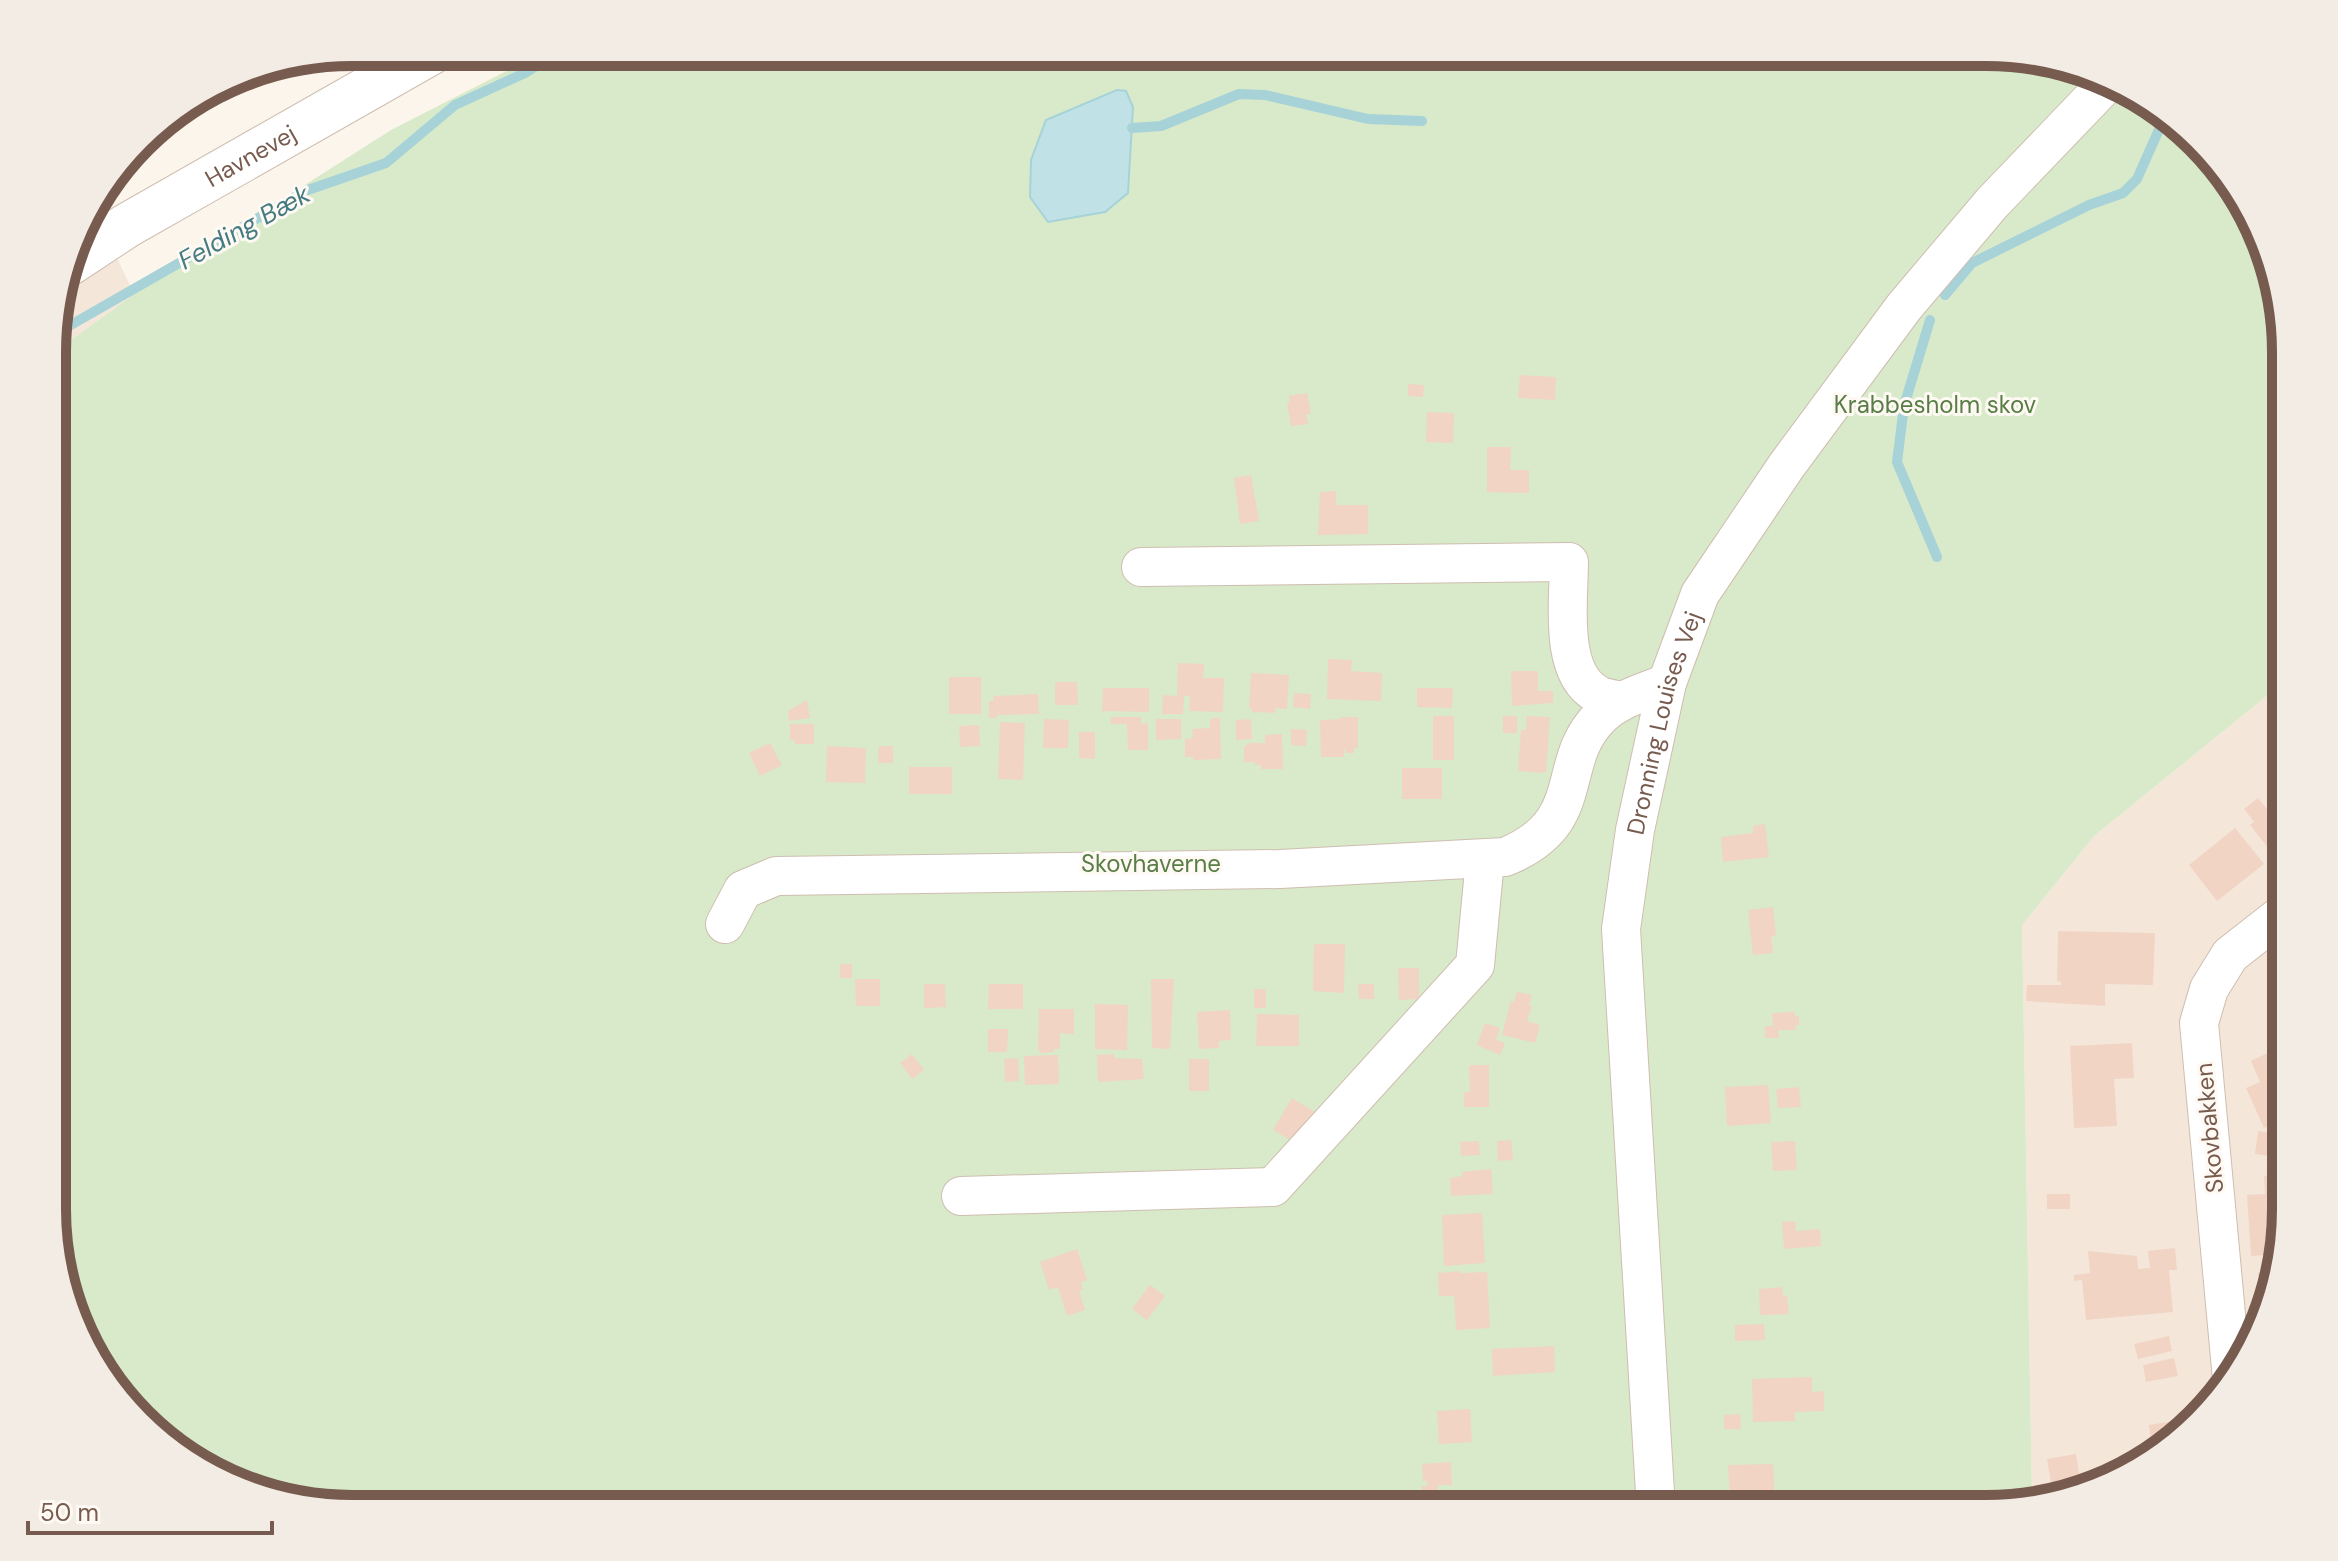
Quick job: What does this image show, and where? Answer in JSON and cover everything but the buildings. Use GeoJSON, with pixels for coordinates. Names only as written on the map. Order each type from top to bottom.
{"type":"FeatureCollection","features":[{"type":"Feature","properties":{"kind":"street","name":"Havnevej"},"geometry":{"type":"LineString","coordinates":[[83,255],[180,194],[407,66]]}},
{"type":"Feature","properties":{"kind":"street","name":"Dronning Louises Vej"},"geometry":{"type":"LineString","coordinates":[[1655,1495],[1621,929],[1635,830],[1667,683],[1700,594],[1787,465],[1904,307],[1992,203],[2101,90]]}},
{"type":"Feature","properties":{"kind":"street"},"geometry":{"type":"LineString","coordinates":[[1141,567],[1569,562],[1570,652],[1575,670],[1596,694],[1621,701]]}},
{"type":"Feature","properties":{"kind":"street"},"geometry":{"type":"LineString","coordinates":[[725,924],[743,890],[776,876],[1280,869],[1505,857],[1524,849],[1547,831],[1563,810],[1580,753],[1600,717],[1621,701],[1667,683]]}},
{"type":"Feature","properties":{"kind":"street"},"geometry":{"type":"LineString","coordinates":[[961,1196],[1273,1187],[1475,965],[1485,860]]}},
{"type":"Feature","properties":{"kind":"street","name":"Skovbakken"},"geometry":{"type":"LineString","coordinates":[[2230,1358],[2199,1023],[2209,989],[2230,955],[2272,922]]}},
{"type":"Feature","properties":{"kind":"shaded area"},"geometry":{"type":"Polygon","coordinates":[[[99,219],[134,294],[66,344],[71,296],[81,260],[99,219]]]}},
{"type":"Feature","properties":{"kind":"shaded area"},"geometry":{"type":"Polygon","coordinates":[[[2271,692],[2272,1209],[2270,1247],[2257,1301],[2243,1336],[2224,1368],[2201,1398],[2175,1424],[2113,1466],[2078,1480],[2032,1492],[2022,925],[2094,836],[2271,692]]]}},
{"type":"Feature","properties":{"kind":"green space","name":"Krabbesholm skov"},"geometry":{"type":"Polygon","coordinates":[[[517,66],[1986,66],[2024,68],[2078,81],[2129,104],[2175,137],[2201,163],[2234,209],[2257,260],[2267,296],[2271,333],[2271,692],[2094,836],[2022,925],[2032,1492],[1986,1495],[352,1495],[314,1493],[260,1480],[209,1457],[163,1424],[125,1383],[95,1336],[81,1301],[68,1247],[66,344],[134,294],[391,130],[517,66]]]}},
{"type":"Feature","properties":{"kind":"water"},"geometry":{"type":"Polygon","coordinates":[[[1117,90],[1126,91],[1133,107],[1128,193],[1105,212],[1048,222],[1030,197],[1031,160],[1046,120],[1117,90]]]}},
{"type":"Feature","properties":{"kind":"waterway","name":"Felding Bæk"},"geometry":{"type":"LineString","coordinates":[[67,327],[305,191],[386,163],[455,105],[536,66]]}},
{"type":"Feature","properties":{"kind":"waterway"},"geometry":{"type":"LineString","coordinates":[[1132,128],[1161,126],[1239,94],[1265,95],[1368,119],[1422,121]]}},
{"type":"Feature","properties":{"kind":"waterway"},"geometry":{"type":"LineString","coordinates":[[1945,295],[1972,263],[2089,205],[2123,193],[2137,179],[2161,126]]}},
{"type":"Feature","properties":{"kind":"waterway"},"geometry":{"type":"LineString","coordinates":[[1930,320],[1904,406],[1897,462],[1937,557]]}},
{"type":"Feature","properties":{"kind":"park label","name":"Skovhaverne"},"geometry":{"type":"Point","coordinates":[1151,863]}}]}
